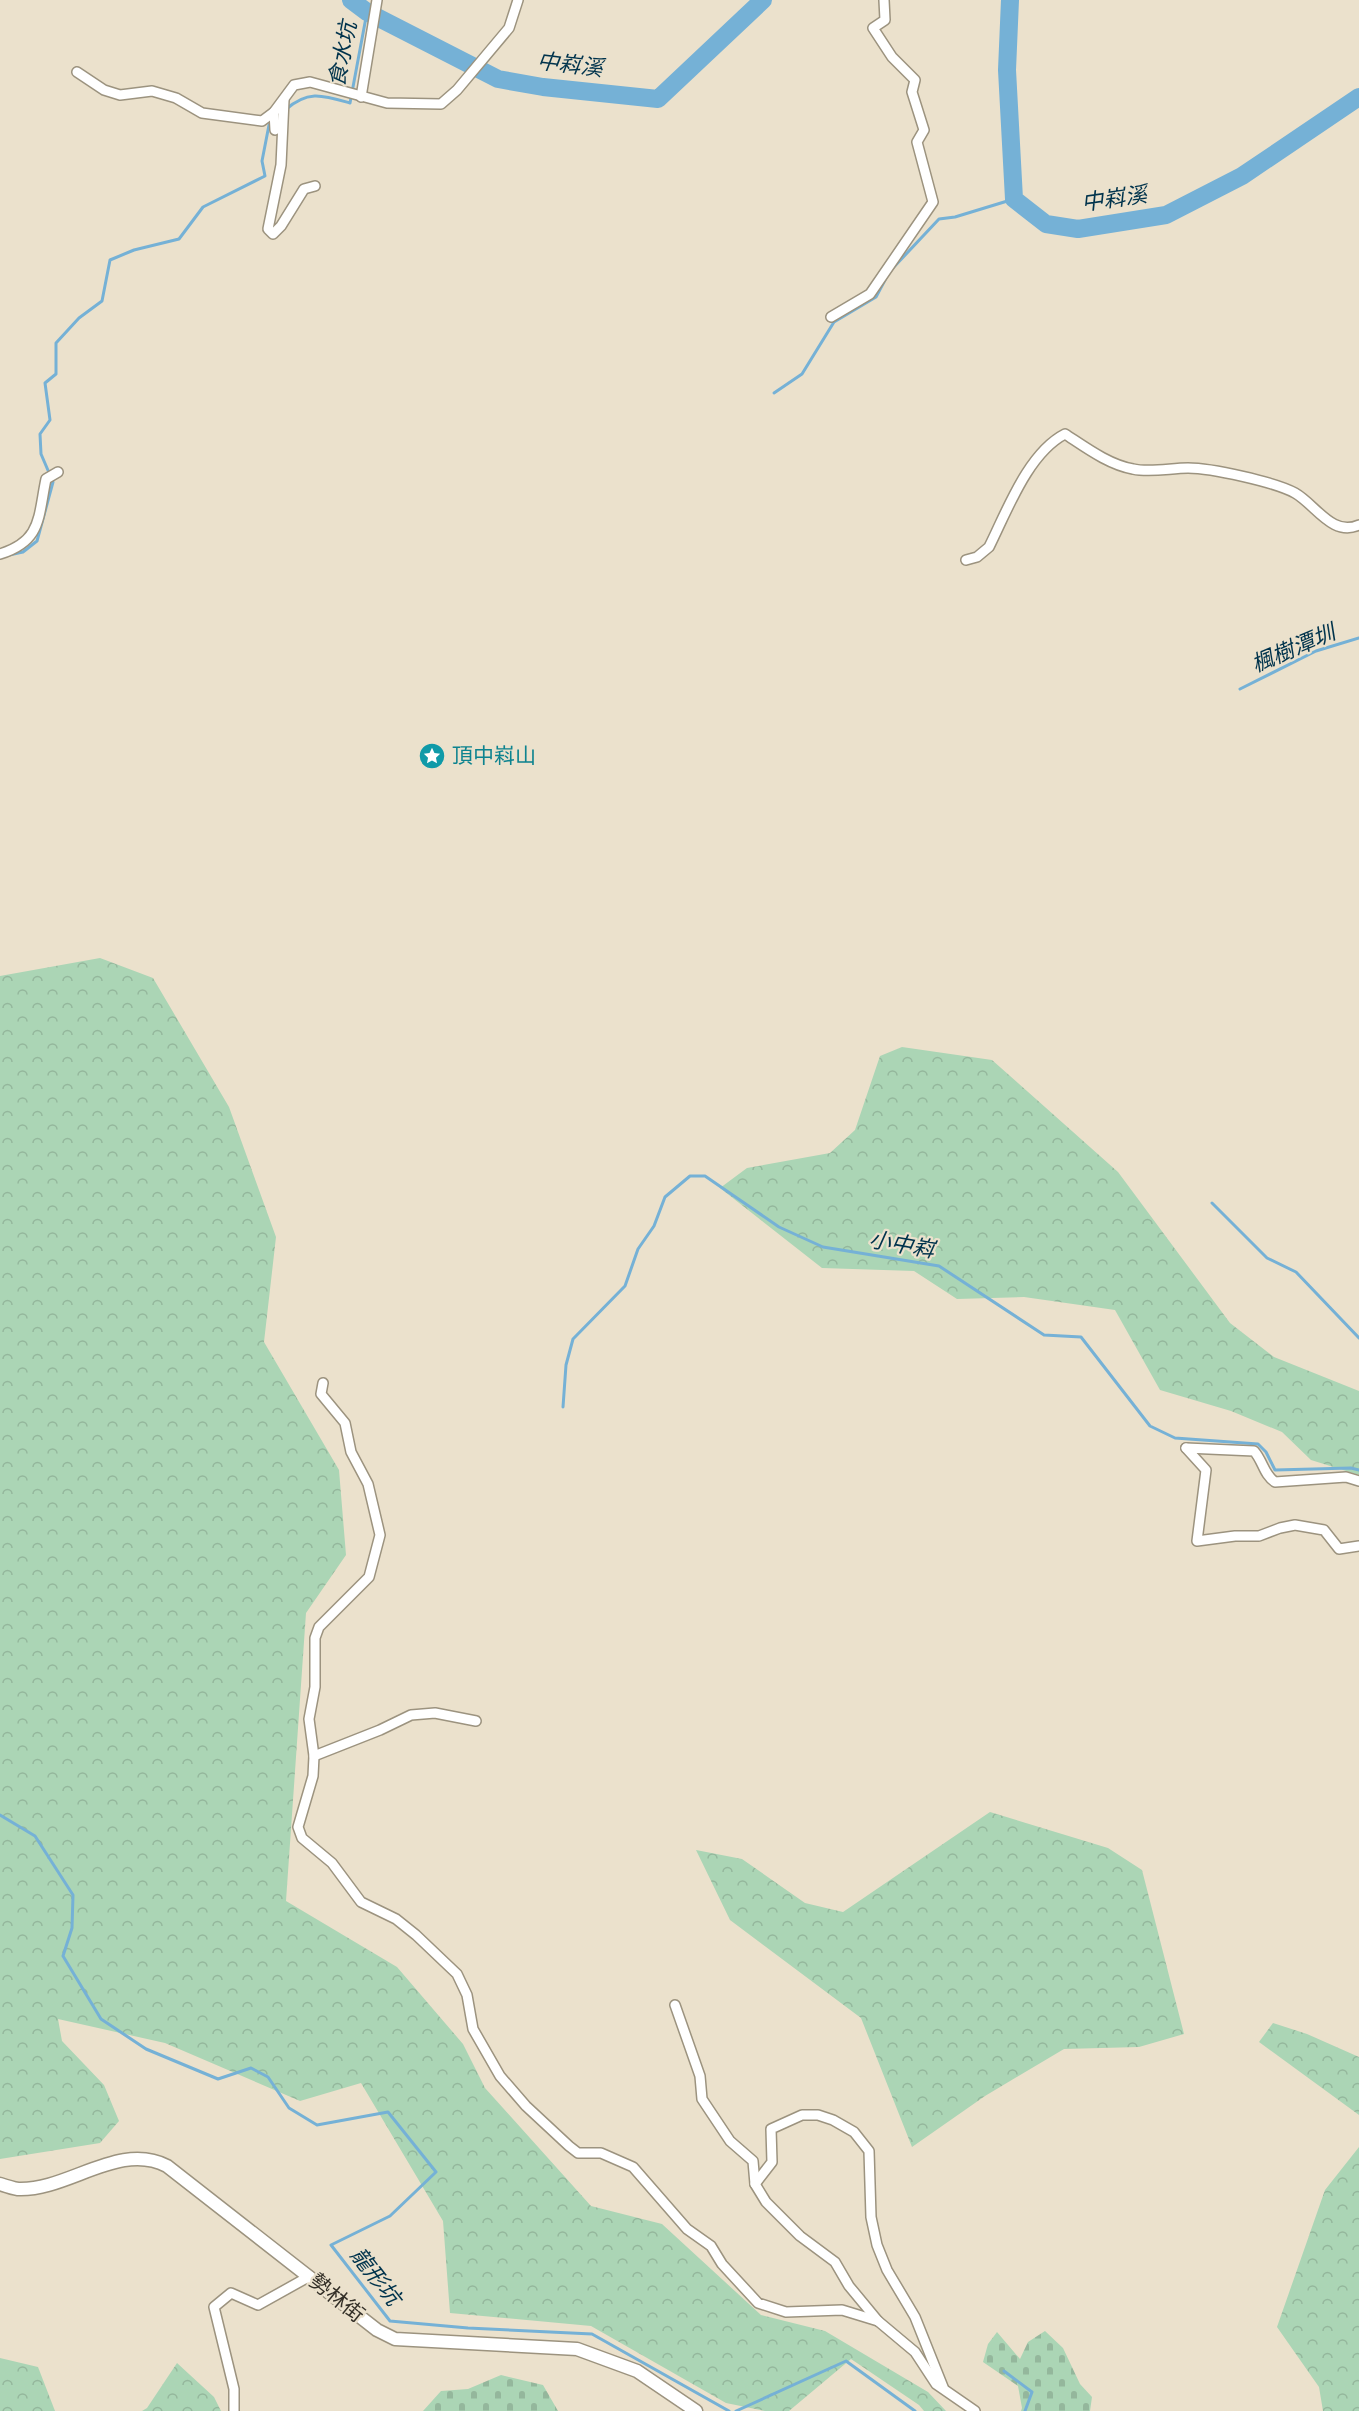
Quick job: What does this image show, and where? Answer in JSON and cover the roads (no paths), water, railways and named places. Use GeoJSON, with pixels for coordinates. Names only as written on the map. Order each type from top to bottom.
{"type":"FeatureCollection","features":[{"type":"Feature","properties":{"kind":"street"},"geometry":{"type":"LineString","coordinates":[[361,97],[377,0]]}},
{"type":"Feature","properties":{"kind":"street"},"geometry":{"type":"LineString","coordinates":[[77,72],[104,90],[120,95],[152,91],[176,98],[202,114],[262,121],[274,114],[294,85],[310,82],[387,104],[441,104],[456,90],[509,28],[518,0]]}},
{"type":"Feature","properties":{"kind":"street"},"geometry":{"type":"LineString","coordinates":[[831,317],[870,294],[933,202],[917,142],[924,130],[912,92],[915,80],[892,57],[873,28],[885,20],[884,0]]}},
{"type":"Feature","properties":{"kind":"street"},"geometry":{"type":"LineString","coordinates":[[284,99],[281,165],[268,229],[273,234],[281,226],[304,189],[315,186]]}},
{"type":"Feature","properties":{"kind":"street"},"geometry":{"type":"LineString","coordinates":[[274,114],[275,130]]}},
{"type":"Feature","properties":{"kind":"street"},"geometry":{"type":"LineString","coordinates":[[966,560],[977,557],[989,547],[1037,457],[1054,439],[1065,434],[1117,465],[1135,470],[1192,468],[1272,483],[1296,493],[1336,527],[1349,530],[1359,525]]}},
{"type":"Feature","properties":{"kind":"street"},"geometry":{"type":"LineString","coordinates":[[0,554],[18,548],[35,530],[46,479],[58,472]]}},
{"type":"Feature","properties":{"kind":"street"},"geometry":{"type":"LineString","coordinates":[[323,1383],[321,1394],[345,1423],[351,1452],[368,1484],[380,1535],[369,1576],[319,1627],[315,1638],[315,1687],[309,1719],[314,1756],[313,1776],[298,1827],[302,1838],[332,1863],[361,1902],[396,1919],[457,1974],[466,1995],[473,2029],[500,2076],[526,2106],[578,2153],[601,2153],[633,2167],[687,2229],[711,2246],[722,2264],[758,2302],[786,2312],[842,2310],[878,2321]]}},
{"type":"Feature","properties":{"kind":"street"},"geometry":{"type":"LineString","coordinates":[[1359,1481],[1346,1478],[1275,1482],[1267,1477],[1262,1460],[1254,1451],[1186,1448],[1206,1470],[1197,1541],[1235,1536],[1259,1536],[1295,1525],[1324,1530],[1339,1549],[1359,1546]]}},
{"type":"Feature","properties":{"kind":"street"},"geometry":{"type":"LineString","coordinates":[[314,1756],[411,1715],[435,1713],[477,1721]]}},
{"type":"Feature","properties":{"kind":"street"},"geometry":{"type":"LineString","coordinates":[[675,2005],[700,2076],[702,2099],[730,2141],[753,2162],[755,2184],[766,2202],[800,2236],[836,2262],[849,2286],[878,2321],[915,2352],[936,2384],[975,2411]]}},
{"type":"Feature","properties":{"kind":"street"},"geometry":{"type":"LineString","coordinates":[[755,2184],[772,2162],[771,2128],[782,2122],[802,2115],[818,2115],[833,2120],[854,2133],[869,2151],[871,2217],[877,2245],[886,2270],[915,2317],[945,2392]]}},
{"type":"Feature","properties":{"kind":"street","name":"勢林街"},"geometry":{"type":"LineString","coordinates":[[0,2184],[18,2189],[42,2186],[125,2160],[156,2160],[310,2276],[377,2330],[395,2339],[577,2349],[637,2371],[696,2411]]}},
{"type":"Feature","properties":{"kind":"street"},"geometry":{"type":"LineString","coordinates":[[234,2411],[234,2390],[214,2307],[231,2292],[258,2305],[310,2276]]}},
{"type":"Feature","properties":{"kind":"waterway","name":"中嵙溪"},"geometry":{"type":"LineString","coordinates":[[351,0],[367,12],[498,79],[543,87],[658,99],[763,0]]}},
{"type":"Feature","properties":{"kind":"waterway","name":"中嵙溪"},"geometry":{"type":"LineString","coordinates":[[1010,0],[1007,70],[1014,199],[1046,224],[1078,229],[1166,215],[1242,176],[1359,97]]}},
{"type":"Feature","properties":{"kind":"waterway","name":"食水坑"},"geometry":{"type":"LineString","coordinates":[[285,110],[301,99],[316,96],[350,103],[367,12]]}},
{"type":"Feature","properties":{"kind":"waterway","name":"食水坑"},"geometry":{"type":"LineString","coordinates":[[9,555],[23,552],[37,541],[53,482],[41,454],[40,434],[50,420],[45,383],[56,374],[56,343],[79,318],[102,301],[110,260],[134,250],[179,239],[203,207],[265,176],[262,161],[271,123]]}},
{"type":"Feature","properties":{"kind":"waterway"},"geometry":{"type":"LineString","coordinates":[[892,269],[939,219],[955,217],[1014,199]]}},
{"type":"Feature","properties":{"kind":"waterway"},"geometry":{"type":"LineString","coordinates":[[774,393],[802,374],[834,322],[876,297],[885,280]]}},
{"type":"Feature","properties":{"kind":"waterway","name":"楓樹潭圳"},"geometry":{"type":"LineString","coordinates":[[1240,689],[1316,651],[1359,638]]}},
{"type":"Feature","properties":{"kind":"waterway","name":"小中嵙"},"geometry":{"type":"LineString","coordinates":[[563,1407],[566,1365],[573,1339],[625,1286],[638,1249],[654,1226],[665,1197],[690,1176],[705,1176],[779,1227],[823,1247],[939,1266],[1044,1335],[1081,1337],[1150,1426],[1175,1438],[1258,1444],[1266,1452],[1275,1470],[1351,1468],[1359,1470]]}},
{"type":"Feature","properties":{"kind":"waterway"},"geometry":{"type":"LineString","coordinates":[[1212,1203],[1267,1258],[1296,1272],[1359,1338]]}},
{"type":"Feature","properties":{"kind":"waterway","name":"龍形坑"},"geometry":{"type":"LineString","coordinates":[[0,1815],[35,1836],[73,1895],[72,1928],[63,1956],[101,2019],[146,2049],[218,2079],[251,2068],[268,2077],[289,2108],[317,2125],[388,2112],[436,2172],[390,2216],[331,2245],[390,2321],[468,2328],[592,2334],[729,2411]]}},
{"type":"Feature","properties":{"kind":"waterway","name":"龍形坑"},"geometry":{"type":"LineString","coordinates":[[736,2411],[846,2361],[915,2411]]}},
{"type":"Feature","properties":{"kind":"waterway"},"geometry":{"type":"LineString","coordinates":[[1004,2371],[1032,2392],[1025,2411]]}},
{"type":"Feature","properties":{"kind":"place","name":"頂中嵙山"},"geometry":{"type":"Point","coordinates":[432,756]}}]}
